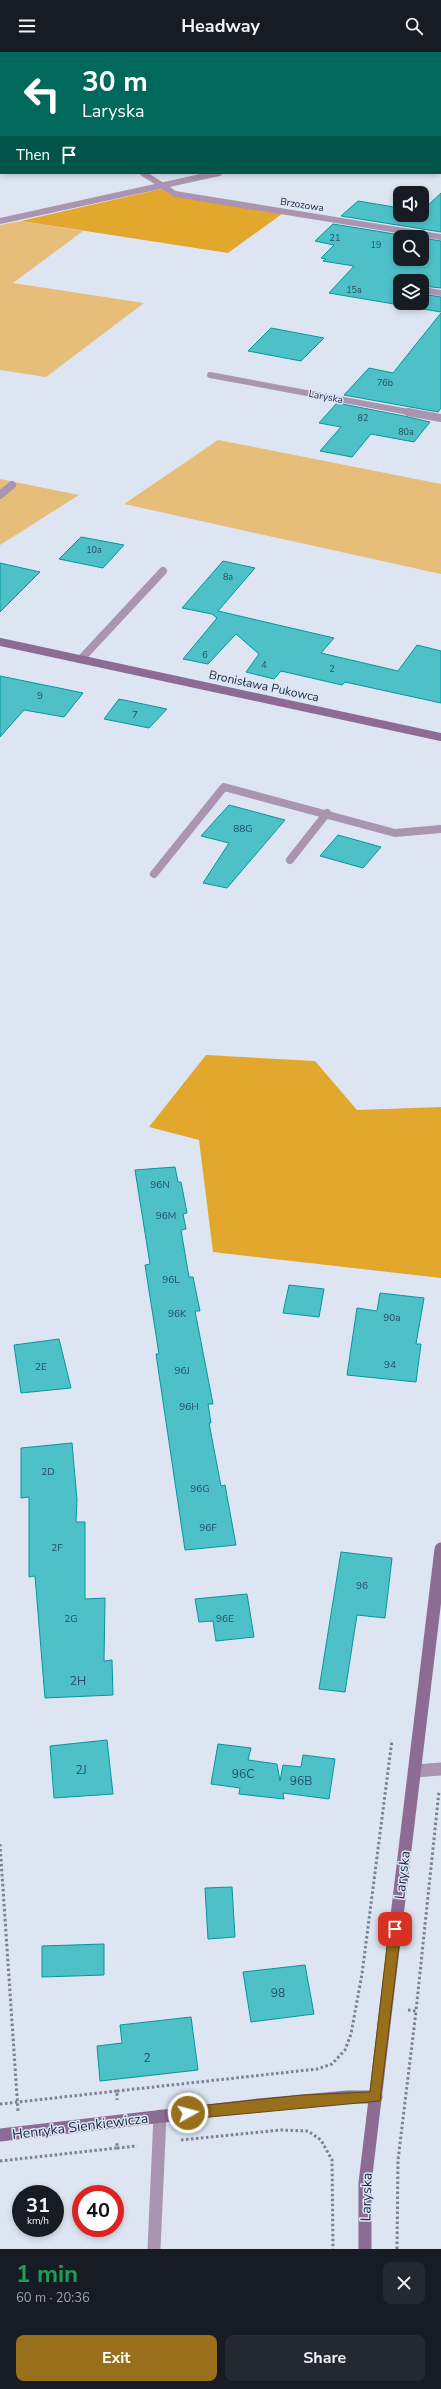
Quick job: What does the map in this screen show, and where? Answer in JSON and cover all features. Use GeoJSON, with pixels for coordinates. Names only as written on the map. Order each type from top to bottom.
{"type":"FeatureCollection","features":[{"type":"Feature","properties":{"kind":"street","name":"Brzozowa"},"geometry":{"type":"LineString","coordinates":[[144,174],[175,194],[441,237]]}},
{"type":"Feature","properties":{"kind":"street"},"geometry":{"type":"LineString","coordinates":[[0,221],[214,174]]}},
{"type":"Feature","properties":{"kind":"street"},"geometry":{"type":"LineString","coordinates":[[429,291],[441,293]]}},
{"type":"Feature","properties":{"kind":"street","name":"Laryska"},"geometry":{"type":"LineString","coordinates":[[210,375],[441,418]]}},
{"type":"Feature","properties":{"kind":"street"},"geometry":{"type":"LineString","coordinates":[[0,495],[12,485]]}},
{"type":"Feature","properties":{"kind":"street"},"geometry":{"type":"LineString","coordinates":[[82,659],[163,571]]}},
{"type":"Feature","properties":{"kind":"street","name":"Bronisława Pukowca"},"geometry":{"type":"LineString","coordinates":[[0,642],[441,737]]}},
{"type":"Feature","properties":{"kind":"street"},"geometry":{"type":"LineString","coordinates":[[154,874],[224,787],[395,833],[441,829]]}},
{"type":"Feature","properties":{"kind":"street"},"geometry":{"type":"LineString","coordinates":[[290,860],[327,814]]}},
{"type":"Feature","properties":{"kind":"street","name":"Laryska"},"geometry":{"type":"LineString","coordinates":[[365,2249],[365,2183],[415,1771],[437,1619],[441,1549]]}},
{"type":"Feature","properties":{"kind":"street"},"geometry":{"type":"LineString","coordinates":[[415,1771],[441,1769]]}},
{"type":"Feature","properties":{"kind":"street","name":"Henryka Sienkiewicza"},"geometry":{"type":"LineString","coordinates":[[0,2135],[265,2104],[348,2097],[376,2097]]}},
{"type":"Feature","properties":{"kind":"street","name":"Henryka Sienkiewicza"},"geometry":{"type":"LineString","coordinates":[[154,2249],[160,2116]]}},
{"type":"Feature","properties":{"kind":"path"},"geometry":{"type":"LineString","coordinates":[[117,2090],[317,2069],[332,2064],[345,2050],[352,2034],[362,1974],[392,1740]]}},
{"type":"Feature","properties":{"kind":"path"},"geometry":{"type":"LineString","coordinates":[[0,1844],[20,2133]]}},
{"type":"Feature","properties":{"kind":"path"},"geometry":{"type":"LineString","coordinates":[[396,2249],[395,2224],[400,2150],[416,2011]]}},
{"type":"Feature","properties":{"kind":"path"},"geometry":{"type":"LineString","coordinates":[[117,2148],[281,2130],[308,2131],[321,2140],[332,2160],[333,2249]]}},
{"type":"Feature","properties":{"kind":"shaded area"},"geometry":{"type":"Polygon","coordinates":[[[161,189],[286,211],[228,253],[21,221],[161,189]]]}},
{"type":"Feature","properties":{"kind":"shaded area"},"geometry":{"type":"Polygon","coordinates":[[[21,221],[83,231],[13,283],[144,303],[46,377],[0,370],[0,225],[21,221]]]}},
{"type":"Feature","properties":{"kind":"shaded area"},"geometry":{"type":"Polygon","coordinates":[[[218,440],[441,484],[441,574],[124,504],[218,440]]]}},
{"type":"Feature","properties":{"kind":"shaded area"},"geometry":{"type":"Polygon","coordinates":[[[0,479],[79,495],[0,545],[0,479]]]}},
{"type":"Feature","properties":{"kind":"shaded area"},"geometry":{"type":"Polygon","coordinates":[[[206,1055],[315,1061],[357,1110],[441,1107],[441,1278],[213,1252],[199,1140],[149,1127],[206,1055]]]}},
{"type":"Feature","properties":{"kind":"building"},"geometry":{"type":"Polygon","coordinates":[[[441,193],[441,232],[341,216],[358,201],[393,207],[393,222],[429,222],[429,204],[441,193]]]}},
{"type":"Feature","properties":{"kind":"building"},"geometry":{"type":"Polygon","coordinates":[[[333,224],[393,234],[393,266],[429,266],[429,239],[441,241],[441,288],[429,287],[429,274],[393,274],[393,304],[329,293],[354,266],[323,261],[326,259],[321,258],[334,245],[315,241],[333,224]]]}},
{"type":"Feature","properties":{"kind":"building"},"geometry":{"type":"Polygon","coordinates":[[[429,295],[441,297],[441,312],[429,310],[429,295]]]}},
{"type":"Feature","properties":{"kind":"building"},"geometry":{"type":"Polygon","coordinates":[[[441,313],[441,408],[438,412],[344,395],[369,368],[393,373],[441,313]]]}},
{"type":"Feature","properties":{"kind":"building"},"geometry":{"type":"Polygon","coordinates":[[[271,328],[324,338],[301,361],[248,351],[271,328]]]}},
{"type":"Feature","properties":{"kind":"building"},"geometry":{"type":"Polygon","coordinates":[[[337,403],[430,422],[414,442],[371,434],[352,457],[320,451],[341,427],[319,423],[337,403]]]}},
{"type":"Feature","properties":{"kind":"building"},"geometry":{"type":"Polygon","coordinates":[[[81,537],[124,545],[103,568],[59,559],[81,537]]]}},
{"type":"Feature","properties":{"kind":"building"},"geometry":{"type":"Polygon","coordinates":[[[223,561],[255,568],[218,611],[334,638],[321,653],[398,671],[417,645],[441,651],[441,703],[345,682],[342,685],[281,671],[274,679],[246,672],[259,654],[236,634],[208,664],[183,659],[217,618],[212,614],[182,608],[223,561]]]}},
{"type":"Feature","properties":{"kind":"building"},"geometry":{"type":"Polygon","coordinates":[[[0,563],[40,572],[0,612],[0,563]]]}},
{"type":"Feature","properties":{"kind":"building"},"geometry":{"type":"Polygon","coordinates":[[[0,676],[83,693],[64,717],[24,710],[0,737],[0,676]]]}},
{"type":"Feature","properties":{"kind":"building"},"geometry":{"type":"Polygon","coordinates":[[[119,699],[167,709],[149,728],[104,719],[119,699]]]}},
{"type":"Feature","properties":{"kind":"building"},"geometry":{"type":"Polygon","coordinates":[[[229,805],[285,820],[227,888],[203,883],[229,843],[201,836],[229,805]]]}},
{"type":"Feature","properties":{"kind":"building"},"geometry":{"type":"Polygon","coordinates":[[[338,835],[381,847],[363,868],[320,856],[338,835]]]}},
{"type":"Feature","properties":{"kind":"building"},"geometry":{"type":"Polygon","coordinates":[[[175,1167],[178,1182],[181,1182],[187,1213],[183,1214],[186,1229],[181,1230],[189,1277],[193,1277],[200,1311],[195,1311],[213,1404],[208,1404],[211,1423],[209,1423],[221,1486],[225,1485],[236,1545],[185,1550],[156,1354],[159,1354],[145,1265],[150,1264],[135,1170],[175,1167]]]}},
{"type":"Feature","properties":{"kind":"building"},"geometry":{"type":"Polygon","coordinates":[[[289,1285],[324,1289],[319,1317],[283,1313],[289,1285]]]}},
{"type":"Feature","properties":{"kind":"building"},"geometry":{"type":"Polygon","coordinates":[[[380,1293],[424,1298],[416,1344],[421,1344],[416,1382],[347,1375],[357,1308],[377,1311],[380,1293]]]}},
{"type":"Feature","properties":{"kind":"building"},"geometry":{"type":"Polygon","coordinates":[[[59,1339],[71,1388],[21,1393],[14,1345],[59,1339]]]}},
{"type":"Feature","properties":{"kind":"building"},"geometry":{"type":"Polygon","coordinates":[[[72,1443],[77,1500],[76,1522],[85,1522],[85,1599],[105,1598],[104,1661],[112,1660],[113,1695],[45,1698],[35,1576],[29,1577],[29,1497],[21,1498],[21,1448],[72,1443]]]}},
{"type":"Feature","properties":{"kind":"building"},"geometry":{"type":"Polygon","coordinates":[[[341,1552],[392,1558],[385,1618],[357,1615],[345,1692],[319,1689],[341,1552]]]}},
{"type":"Feature","properties":{"kind":"building"},"geometry":{"type":"Polygon","coordinates":[[[247,1594],[254,1637],[216,1641],[213,1621],[199,1622],[195,1599],[247,1594]]]}},
{"type":"Feature","properties":{"kind":"building"},"geometry":{"type":"Polygon","coordinates":[[[107,1740],[113,1794],[54,1798],[50,1746],[107,1740]]]}},
{"type":"Feature","properties":{"kind":"building"},"geometry":{"type":"Polygon","coordinates":[[[218,1744],[251,1748],[248,1760],[277,1764],[280,1781],[283,1765],[301,1767],[303,1755],[335,1759],[329,1799],[283,1793],[284,1799],[239,1794],[240,1788],[211,1784],[218,1744]]]}},
{"type":"Feature","properties":{"kind":"building"},"geometry":{"type":"Polygon","coordinates":[[[232,1887],[235,1937],[208,1939],[205,1888],[232,1887]]]}},
{"type":"Feature","properties":{"kind":"building"},"geometry":{"type":"Polygon","coordinates":[[[104,1944],[104,1975],[42,1977],[42,1946],[104,1944]]]}},
{"type":"Feature","properties":{"kind":"building"},"geometry":{"type":"Polygon","coordinates":[[[305,1965],[314,2014],[251,2022],[243,1972],[305,1965]]]}},
{"type":"Feature","properties":{"kind":"building"},"geometry":{"type":"Polygon","coordinates":[[[191,2017],[198,2070],[100,2081],[97,2046],[122,2043],[120,2025],[191,2017]]]}},
{"type":"Feature","properties":{"kind":"route"},"geometry":{"type":"LineString","coordinates":[[188,2113],[348,2097],[376,2097],[395,1929]]}}]}
